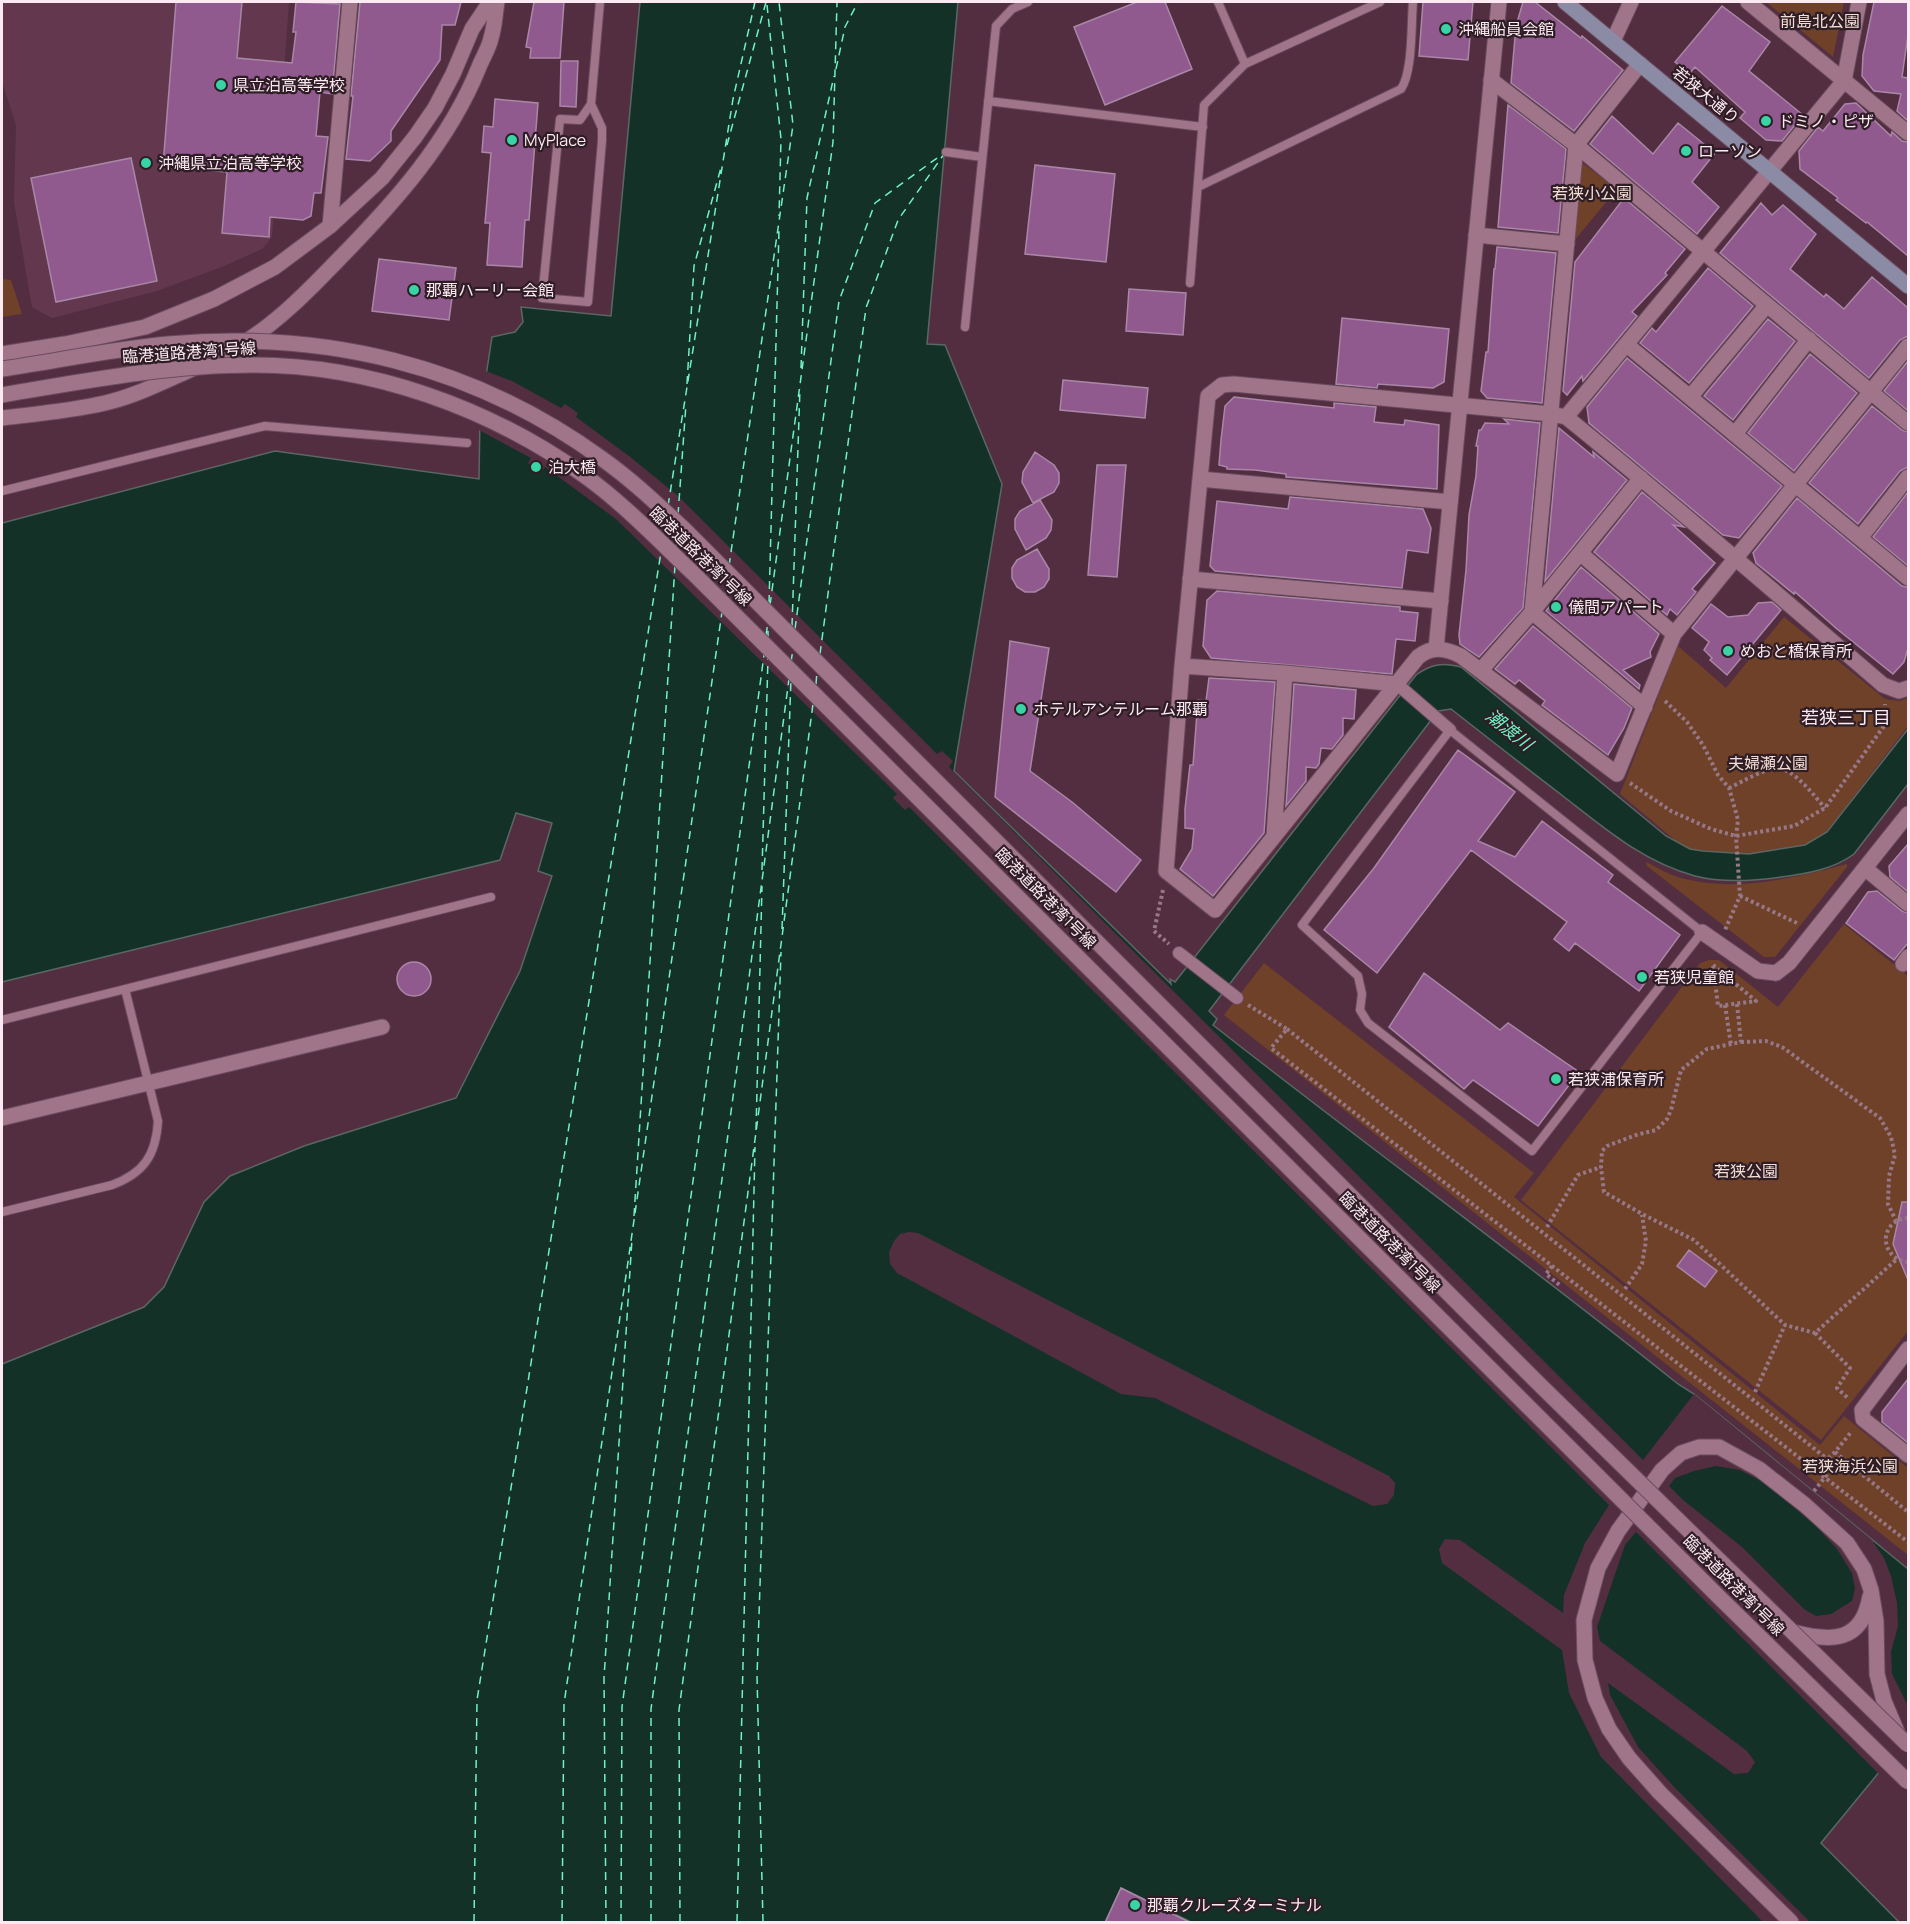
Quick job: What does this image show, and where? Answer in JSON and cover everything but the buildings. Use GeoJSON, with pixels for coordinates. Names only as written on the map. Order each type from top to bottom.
{"type":"FeatureCollection","features":[{"type":"Feature","properties":{"kind":"main road","name":"若狭大通り"},"geometry":{"type":"LineString","coordinates":[[1565,2],[1908,286]]}},
{"type":"Feature","properties":{"kind":"street"},"geometry":{"type":"LineString","coordinates":[[330,226],[350,2]]}},
{"type":"Feature","properties":{"kind":"street"},"geometry":{"type":"LineString","coordinates":[[2,354],[65,344],[145,327],[214,299],[275,267],[330,226],[382,178],[416,137],[453,74],[472,29],[490,2]]}},
{"type":"Feature","properties":{"kind":"street"},"geometry":{"type":"LineString","coordinates":[[2,418],[77,409],[128,396],[218,357],[243,344],[273,322],[319,280],[378,219],[418,171],[450,127],[472,85],[492,37],[496,2]]}},
{"type":"Feature","properties":{"kind":"street"},"geometry":{"type":"LineString","coordinates":[[1436,649],[1499,2]]}},
{"type":"Feature","properties":{"kind":"street"},"geometry":{"type":"LineString","coordinates":[[1613,41],[1631,2]]}},
{"type":"Feature","properties":{"kind":"street"},"geometry":{"type":"LineString","coordinates":[[1748,2],[1908,133]]}},
{"type":"Feature","properties":{"kind":"street"},"geometry":{"type":"LineString","coordinates":[[1559,416],[1627,345],[1844,81],[1859,2]]}},
{"type":"Feature","properties":{"kind":"street"},"geometry":{"type":"LineString","coordinates":[[1532,612],[1559,416],[1567,244],[1576,144],[1640,64]]}},
{"type":"Feature","properties":{"kind":"street"},"geometry":{"type":"LineString","coordinates":[[1491,80],[1576,144],[1908,423]]}},
{"type":"Feature","properties":{"kind":"street"},"geometry":{"type":"LineString","coordinates":[[1476,235],[1567,244]]}},
{"type":"Feature","properties":{"kind":"street"},"geometry":{"type":"LineString","coordinates":[[1690,398],[1767,305]]}},
{"type":"Feature","properties":{"kind":"street"},"geometry":{"type":"LineString","coordinates":[[1735,434],[1809,339]]}},
{"type":"Feature","properties":{"kind":"street","name":"臨港道路港湾1号線"},"geometry":{"type":"LineString","coordinates":[[2,369],[168,344],[251,341],[298,343],[333,348],[384,357],[471,385],[531,413],[601,458],[684,529],[1545,1390],[1904,1740]]}},
{"type":"Feature","properties":{"kind":"street"},"geometry":{"type":"LineString","coordinates":[[1627,345],[1908,578]]}},
{"type":"Feature","properties":{"kind":"street"},"geometry":{"type":"LineString","coordinates":[[1908,346],[1796,485],[1736,558],[1674,634],[1617,774],[1456,653],[1436,649],[1427,650],[1418,657],[1401,689],[1274,836],[1215,910],[1166,871],[1182,666],[1208,396],[1222,385],[1234,384],[1559,416],[1641,478],[1736,558],[1883,685],[1899,692],[1908,688]]}},
{"type":"Feature","properties":{"kind":"street","name":"臨港道路港湾1号線"},"geometry":{"type":"LineString","coordinates":[[2,395],[127,374],[206,366],[280,366],[344,373],[418,391],[450,403],[537,445],[586,477],[627,510],[693,573],[1719,1597],[1908,1782]]}},
{"type":"Feature","properties":{"kind":"street"},"geometry":{"type":"LineString","coordinates":[[1860,538],[1908,477]]}},
{"type":"Feature","properties":{"kind":"street"},"geometry":{"type":"LineString","coordinates":[[1480,670],[1532,612],[1641,478]]}},
{"type":"Feature","properties":{"kind":"street"},"geometry":{"type":"LineString","coordinates":[[1200,480],[1450,502]]}},
{"type":"Feature","properties":{"kind":"street"},"geometry":{"type":"LineString","coordinates":[[1580,553],[1674,634]]}},
{"type":"Feature","properties":{"kind":"street"},"geometry":{"type":"LineString","coordinates":[[1190,579],[1441,601]]}},
{"type":"Feature","properties":{"kind":"street"},"geometry":{"type":"LineString","coordinates":[[1532,612],[1645,707]]}},
{"type":"Feature","properties":{"kind":"street"},"geometry":{"type":"LineString","coordinates":[[1182,666],[1285,672],[1401,689],[1450,730]]}},
{"type":"Feature","properties":{"kind":"street"},"geometry":{"type":"LineString","coordinates":[[1274,836],[1285,672]]}},
{"type":"Feature","properties":{"kind":"street"},"geometry":{"type":"LineString","coordinates":[[1702,932],[1758,971],[1776,974],[1790,963],[1908,814]]}},
{"type":"Feature","properties":{"kind":"street"},"geometry":{"type":"LineString","coordinates":[[1866,869],[1908,904]]}},
{"type":"Feature","properties":{"kind":"street"},"geometry":{"type":"LineString","coordinates":[[1179,953],[1238,998]]}},
{"type":"Feature","properties":{"kind":"street"},"geometry":{"type":"LineString","coordinates":[[2,1118],[382,1027]]}},
{"type":"Feature","properties":{"kind":"street"},"geometry":{"type":"LineString","coordinates":[[1908,1349],[1862,1410],[1863,1419],[1908,1455]]}},
{"type":"Feature","properties":{"kind":"street"},"geometry":{"type":"LineString","coordinates":[[1791,1923],[1660,1793],[1629,1758],[1609,1729],[1595,1698],[1585,1660],[1584,1620],[1598,1568],[1618,1531],[1662,1470],[1681,1453],[1699,1447],[1719,1447],[1759,1469],[1805,1505],[1847,1543],[1864,1569],[1871,1590],[1876,1621],[1877,1674],[1884,1701],[1904,1740]]}},
{"type":"Feature","properties":{"kind":"street"},"geometry":{"type":"LineString","coordinates":[[1793,1632],[1820,1639],[1843,1635],[1857,1628],[1868,1610],[1871,1590]]}},
{"type":"Feature","properties":{"kind":"lane"},"geometry":{"type":"LineString","coordinates":[[591,104],[602,128],[602,141],[588,302],[542,298],[560,118],[580,120],[591,104],[600,2]]}},
{"type":"Feature","properties":{"kind":"lane"},"geometry":{"type":"LineString","coordinates":[[965,327],[996,26],[1012,9],[1028,2]]}},
{"type":"Feature","properties":{"kind":"lane"},"geometry":{"type":"LineString","coordinates":[[1218,2],[1245,64]]}},
{"type":"Feature","properties":{"kind":"lane"},"geometry":{"type":"LineString","coordinates":[[1190,283],[1204,105],[1245,64],[1380,2]]}},
{"type":"Feature","properties":{"kind":"lane"},"geometry":{"type":"LineString","coordinates":[[1198,187],[1401,89],[1406,83],[1413,2]]}},
{"type":"Feature","properties":{"kind":"lane"},"geometry":{"type":"LineString","coordinates":[[988,101],[1203,127]]}},
{"type":"Feature","properties":{"kind":"lane"},"geometry":{"type":"LineString","coordinates":[[946,152],[982,157]]}},
{"type":"Feature","properties":{"kind":"lane"},"geometry":{"type":"LineString","coordinates":[[2,492],[265,426],[467,443]]}},
{"type":"Feature","properties":{"kind":"lane"},"geometry":{"type":"LineString","coordinates":[[1450,730],[1702,932],[1532,1151],[1368,1023],[1360,1010],[1362,994],[1358,976],[1302,926],[1450,730]]}},
{"type":"Feature","properties":{"kind":"lane"},"geometry":{"type":"LineString","coordinates":[[2,1020],[491,897]]}},
{"type":"Feature","properties":{"kind":"lane"},"geometry":{"type":"LineString","coordinates":[[2,1212],[126,1180],[138,1171],[150,1156],[157,1140],[158,1121],[125,989]]}},
{"type":"Feature","properties":{"kind":"path"},"geometry":{"type":"LineString","coordinates":[[1653,689],[1688,722],[1718,775],[1730,788],[1738,820],[1736,836],[1740,896],[1725,930]]}},
{"type":"Feature","properties":{"kind":"path"},"geometry":{"type":"LineString","coordinates":[[1617,774],[1671,811],[1711,829],[1736,836],[1794,826],[1824,808],[1884,726],[1885,704],[1893,690]]}},
{"type":"Feature","properties":{"kind":"path"},"geometry":{"type":"LineString","coordinates":[[1730,788],[1763,772],[1780,768],[1793,774],[1824,808]]}},
{"type":"Feature","properties":{"kind":"path"},"geometry":{"type":"LineString","coordinates":[[1166,871],[1154,931],[1179,953]]}},
{"type":"Feature","properties":{"kind":"path"},"geometry":{"type":"LineString","coordinates":[[1740,896],[1805,928]]}},
{"type":"Feature","properties":{"kind":"path"},"geometry":{"type":"LineString","coordinates":[[1713,965],[1756,1001],[1725,1005],[1718,1006],[1713,965]]}},
{"type":"Feature","properties":{"kind":"path"},"geometry":{"type":"LineString","coordinates":[[1238,998],[1287,1029],[1826,1458]]}},
{"type":"Feature","properties":{"kind":"path"},"geometry":{"type":"LineString","coordinates":[[1737,1004],[1741,1042]]}},
{"type":"Feature","properties":{"kind":"path"},"geometry":{"type":"LineString","coordinates":[[1725,1005],[1731,1045]]}},
{"type":"Feature","properties":{"kind":"path"},"geometry":{"type":"LineString","coordinates":[[1287,1029],[1271,1048],[1908,1542]]}},
{"type":"Feature","properties":{"kind":"path"},"geometry":{"type":"LineString","coordinates":[[1855,1403],[1837,1388],[1850,1368],[1815,1333],[1785,1325],[1694,1240],[1604,1192],[1602,1151],[1607,1146],[1656,1130],[1667,1119],[1682,1070],[1707,1049],[1741,1042],[1766,1041],[1782,1047],[1880,1118],[1891,1137],[1895,1155],[1889,1176],[1888,1204],[1896,1221]]}},
{"type":"Feature","properties":{"kind":"path"},"geometry":{"type":"LineString","coordinates":[[1547,1227],[1578,1175],[1601,1167]]}},
{"type":"Feature","properties":{"kind":"path"},"geometry":{"type":"LineString","coordinates":[[1625,1289],[1642,1264],[1646,1242],[1642,1214]]}},
{"type":"Feature","properties":{"kind":"path"},"geometry":{"type":"LineString","coordinates":[[1908,1218],[1896,1221],[1887,1234],[1886,1242],[1888,1250],[1897,1259],[1908,1262]]}},
{"type":"Feature","properties":{"kind":"path"},"geometry":{"type":"LineString","coordinates":[[1815,1333],[1897,1259]]}},
{"type":"Feature","properties":{"kind":"path"},"geometry":{"type":"LineString","coordinates":[[1552,1266],[1546,1274],[1561,1286]]}},
{"type":"Feature","properties":{"kind":"path"},"geometry":{"type":"LineString","coordinates":[[1755,1392],[1785,1325]]}},
{"type":"Feature","properties":{"kind":"path"},"geometry":{"type":"LineString","coordinates":[[1815,1470],[1835,1452],[1858,1424]]}},
{"type":"Feature","properties":{"kind":"path"},"geometry":{"type":"LineString","coordinates":[[1835,1452],[1908,1512]]}},
{"type":"Feature","properties":{"kind":"path"},"geometry":{"type":"LineString","coordinates":[[1814,1491],[1841,1457]]}},
{"type":"Feature","properties":{"kind":"shaded area","name":"沖縄県立泊高等学校"},"geometry":{"type":"Polygon","coordinates":[[[2,2],[289,2],[272,237],[262,249],[157,291],[52,318],[32,307],[14,202],[16,125],[2,82],[2,2]]]}},
{"type":"Feature","properties":{"kind":"green space","name":"前島北公園"},"geometry":{"type":"Polygon","coordinates":[[[1766,2],[1844,2],[1833,57],[1766,2]]]}},
{"type":"Feature","properties":{"kind":"green space","name":"若狭小公園"},"geometry":{"type":"Polygon","coordinates":[[[1581,162],[1617,189],[1574,241],[1581,162]]]}},
{"type":"Feature","properties":{"kind":"green space"},"geometry":{"type":"Polygon","coordinates":[[[2,279],[11,280],[22,314],[2,317],[2,279]]]}},
{"type":"Feature","properties":{"kind":"green space","name":"夫婦瀬公園"},"geometry":{"type":"Polygon","coordinates":[[[1784,617],[1885,699],[1900,701],[1908,698],[1908,726],[1824,835],[1805,845],[1749,854],[1690,849],[1676,841],[1620,794],[1678,646],[1726,688],[1784,617]]]}},
{"type":"Feature","properties":{"kind":"green space"},"geometry":{"type":"Polygon","coordinates":[[[1646,862],[1680,878],[1726,884],[1766,882],[1847,864],[1847,867],[1775,957],[1764,957],[1647,866],[1646,862]]]}},
{"type":"Feature","properties":{"kind":"green space","name":"若狭公園"},"geometry":{"type":"Polygon","coordinates":[[[1844,924],[1908,976],[1908,1331],[1821,1440],[1521,1200],[1700,963],[1719,960],[1778,1007],[1844,924]]]}},
{"type":"Feature","properties":{"kind":"green space","name":"若狭海浜公園"},"geometry":{"type":"Polygon","coordinates":[[[1264,963],[1534,1173],[1514,1197],[1820,1445],[1844,1416],[1908,1468],[1908,1555],[1224,1015],[1264,963]]]}},
{"type":"Feature","properties":{"kind":"water","name":"潮渡川"},"geometry":{"type":"Polygon","coordinates":[[[640,2],[958,2],[927,344],[945,345],[1002,484],[954,771],[1171,984],[1170,979],[1175,982],[1416,675],[1432,666],[1443,664],[1461,667],[1666,836],[1690,849],[1703,851],[1749,854],[1805,845],[1827,832],[1908,729],[1908,784],[1854,854],[1838,864],[1810,872],[1738,881],[1695,876],[1676,870],[1641,853],[1594,820],[1451,709],[1438,711],[1209,1011],[1217,1019],[1213,1025],[1678,1384],[1694,1394],[1908,1569],[1908,1737],[1821,1843],[1899,1922],[1191,1922],[1121,1888],[1105,1922],[2,1922],[2,1364],[144,1307],[164,1287],[204,1202],[230,1176],[304,1146],[456,1098],[520,971],[552,876],[538,871],[552,823],[516,813],[500,860],[2,982],[2,523],[275,451],[479,479],[480,415],[492,337],[515,332],[523,322],[521,307],[611,316],[640,2]]]}},
{"type":"Feature","properties":{"kind":"pier","name":"泊大橋"},"geometry":{"type":"Polygon","coordinates":[[[483,370],[512,381],[561,408],[565,404],[578,413],[576,417],[677,495],[937,754],[942,751],[953,761],[949,767],[1643,1460],[1694,1394],[1871,1539],[1884,1558],[1897,1603],[1898,1626],[1891,1652],[1892,1674],[1908,1706],[1908,1742],[1881,1776],[1636,1532],[1625,1545],[1597,1627],[1600,1641],[1747,1751],[1755,1762],[1748,1773],[1734,1774],[1608,1683],[1610,1695],[1638,1747],[1676,1789],[1810,1922],[1763,1922],[1601,1757],[1569,1693],[1562,1650],[1442,1563],[1439,1549],[1445,1539],[1460,1540],[1563,1613],[1564,1595],[1585,1543],[1609,1505],[909,807],[905,810],[893,798],[897,794],[616,519],[545,467],[542,471],[528,463],[531,458],[477,429],[483,370]],[[1716,1466],[1675,1478],[1669,1486],[1742,1547],[1804,1609],[1816,1616],[1831,1614],[1852,1601],[1855,1588],[1852,1573],[1837,1549],[1814,1524],[1763,1482],[1740,1470],[1716,1466]]]}},
{"type":"Feature","properties":{"kind":"pier"},"geometry":{"type":"Polygon","coordinates":[[[918,1233],[1389,1476],[1395,1483],[1394,1495],[1387,1504],[1373,1506],[1155,1398],[1121,1394],[897,1273],[890,1264],[889,1252],[900,1234],[918,1233]]]}},
{"type":"Feature","properties":{"kind":"ferry route"},"geometry":{"type":"LineString","coordinates":[[668,506],[733,99],[755,2]]}},
{"type":"Feature","properties":{"kind":"ferry route"},"geometry":{"type":"LineString","coordinates":[[727,145],[766,2]]}},
{"type":"Feature","properties":{"kind":"ferry route"},"geometry":{"type":"LineString","coordinates":[[729,566],[793,125],[779,2]]}},
{"type":"Feature","properties":{"kind":"ferry route"},"geometry":{"type":"LineString","coordinates":[[770,605],[833,142],[837,2]]}},
{"type":"Feature","properties":{"kind":"ferry route"},"geometry":{"type":"LineString","coordinates":[[836,69],[845,27],[858,2]]}},
{"type":"Feature","properties":{"kind":"ferry route"},"geometry":{"type":"LineString","coordinates":[[767,5],[781,139],[779,216]]}},
{"type":"Feature","properties":{"kind":"ferry route"},"geometry":{"type":"LineString","coordinates":[[801,368],[807,198],[834,76]]}},
{"type":"Feature","properties":{"kind":"ferry route"},"geometry":{"type":"LineString","coordinates":[[795,629],[839,301],[875,203],[944,153]]}},
{"type":"Feature","properties":{"kind":"ferry route"},"geometry":{"type":"LineString","coordinates":[[820,654],[866,308],[898,220],[944,154]]}},
{"type":"Feature","properties":{"kind":"ferry route"},"geometry":{"type":"LineString","coordinates":[[687,384],[694,266],[722,164]]}},
{"type":"Feature","properties":{"kind":"ferry route"},"geometry":{"type":"LineString","coordinates":[[769,603],[779,230]]}},
{"type":"Feature","properties":{"kind":"ferry route"},"geometry":{"type":"LineString","coordinates":[[792,626],[800,388]]}},
{"type":"Feature","properties":{"kind":"ferry route"},"geometry":{"type":"LineString","coordinates":[[678,515],[686,404]]}},
{"type":"Feature","properties":{"kind":"ferry route"},"geometry":{"type":"LineString","coordinates":[[663,536],[666,523]]}},
{"type":"Feature","properties":{"kind":"ferry route"},"geometry":{"type":"LineString","coordinates":[[676,548],[677,532]]}},
{"type":"Feature","properties":{"kind":"ferry route"},"geometry":{"type":"LineString","coordinates":[[474,1922],[477,1700],[661,552]]}},
{"type":"Feature","properties":{"kind":"ferry route"},"geometry":{"type":"LineString","coordinates":[[634,1216],[675,565]]}},
{"type":"Feature","properties":{"kind":"ferry route"},"geometry":{"type":"LineString","coordinates":[[725,595],[727,582]]}},
{"type":"Feature","properties":{"kind":"ferry route"},"geometry":{"type":"LineString","coordinates":[[562,1922],[564,1704],[722,612]]}},
{"type":"Feature","properties":{"kind":"ferry route"},"geometry":{"type":"LineString","coordinates":[[766,635],[768,622]]}},
{"type":"Feature","properties":{"kind":"ferry route"},"geometry":{"type":"LineString","coordinates":[[768,625],[768,639]]}},
{"type":"Feature","properties":{"kind":"ferry route"},"geometry":{"type":"LineString","coordinates":[[791,662],[793,649]]}},
{"type":"Feature","properties":{"kind":"ferry route"},"geometry":{"type":"LineString","coordinates":[[621,1922],[622,1707],[764,655]]}},
{"type":"Feature","properties":{"kind":"ferry route"},"geometry":{"type":"LineString","coordinates":[[762,870],[768,658]]}},
{"type":"Feature","properties":{"kind":"ferry route"},"geometry":{"type":"LineString","coordinates":[[816,684],[817,671]]}},
{"type":"Feature","properties":{"kind":"ferry route"},"geometry":{"type":"LineString","coordinates":[[651,1922],[651,1709],[789,679]]}},
{"type":"Feature","properties":{"kind":"ferry route"},"geometry":{"type":"LineString","coordinates":[[782,929],[791,679]]}},
{"type":"Feature","properties":{"kind":"ferry route"},"geometry":{"type":"LineString","coordinates":[[680,1922],[679,1710],[813,704]]}},
{"type":"Feature","properties":{"kind":"ferry route"},"geometry":{"type":"LineString","coordinates":[[756,1130],[762,886]]}},
{"type":"Feature","properties":{"kind":"ferry route"},"geometry":{"type":"LineString","coordinates":[[763,1922],[757,1676],[781,952]]}},
{"type":"Feature","properties":{"kind":"ferry route"},"geometry":{"type":"LineString","coordinates":[[737,1922],[755,1147]]}},
{"type":"Feature","properties":{"kind":"ferry route"},"geometry":{"type":"LineString","coordinates":[[606,1922],[604,1678],[632,1239]]}},
{"type":"Feature","properties":{"kind":"place","name":"沖縄船員会館"},"geometry":{"type":"Point","coordinates":[1446,29]}},
{"type":"Feature","properties":{"kind":"place","name":"県立泊高等学校"},"geometry":{"type":"Point","coordinates":[221,85]}},
{"type":"Feature","properties":{"kind":"place","name":"ドミノ・ピザ"},"geometry":{"type":"Point","coordinates":[1766,121]}},
{"type":"Feature","properties":{"kind":"place","name":"MyPlace"},"geometry":{"type":"Point","coordinates":[512,140]}},
{"type":"Feature","properties":{"kind":"place","name":"ローソン"},"geometry":{"type":"Point","coordinates":[1686,151]}},
{"type":"Feature","properties":{"kind":"place","name":"沖縄県立泊高等学校"},"geometry":{"type":"Point","coordinates":[146,163]}},
{"type":"Feature","properties":{"kind":"place","name":"那覇ハーリー会館"},"geometry":{"type":"Point","coordinates":[414,290]}},
{"type":"Feature","properties":{"kind":"place","name":"泊大橋"},"geometry":{"type":"Point","coordinates":[536,467]}},
{"type":"Feature","properties":{"kind":"place","name":"儀間アパート"},"geometry":{"type":"Point","coordinates":[1556,607]}},
{"type":"Feature","properties":{"kind":"place","name":"めおと橋保育所"},"geometry":{"type":"Point","coordinates":[1728,651]}},
{"type":"Feature","properties":{"kind":"place","name":"ホテルアンテルーム那覇"},"geometry":{"type":"Point","coordinates":[1021,709]}},
{"type":"Feature","properties":{"kind":"place","name":"若狭児童館"},"geometry":{"type":"Point","coordinates":[1642,977]}},
{"type":"Feature","properties":{"kind":"place","name":"若狭浦保育所"},"geometry":{"type":"Point","coordinates":[1556,1079]}},
{"type":"Feature","properties":{"kind":"place","name":"那覇クルーズターミナル"},"geometry":{"type":"Point","coordinates":[1135,1905]}},
{"type":"Feature","properties":{"kind":"district","name":"若狭三丁目"},"geometry":{"type":"Point","coordinates":[1846,718]}}]}
